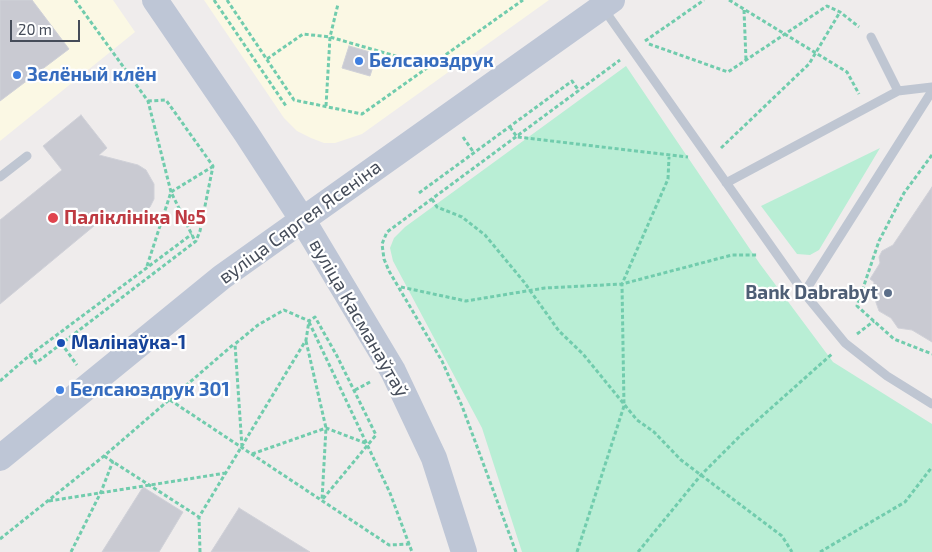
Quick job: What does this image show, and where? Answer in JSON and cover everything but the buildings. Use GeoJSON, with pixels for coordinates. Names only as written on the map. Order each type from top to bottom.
{"type":"FeatureCollection","features":[{"type":"Feature","properties":{"kind":"main road","name":"вуліца Касманаўтаў"},"geometry":{"type":"LineString","coordinates":[[155,0],[246,132],[302,220],[392,371],[434,458],[464,552]]}},
{"type":"Feature","properties":{"kind":"main road","name":"вуліца Сяргея Ясеніна"},"geometry":{"type":"LineString","coordinates":[[0,458],[222,277],[607,4]]}},
{"type":"Feature","properties":{"kind":"lane"},"geometry":{"type":"LineString","coordinates":[[607,4],[634,50],[804,293],[845,343],[887,376],[932,404]]}},
{"type":"Feature","properties":{"kind":"lane"},"geometry":{"type":"LineString","coordinates":[[871,37],[898,91]]}},
{"type":"Feature","properties":{"kind":"lane"},"geometry":{"type":"LineString","coordinates":[[726,183],[898,91],[932,87]]}},
{"type":"Feature","properties":{"kind":"lane"},"geometry":{"type":"LineString","coordinates":[[804,293],[932,91]]}},
{"type":"Feature","properties":{"kind":"lane"},"geometry":{"type":"LineString","coordinates":[[0,177],[27,156]]}},
{"type":"Feature","properties":{"kind":"path"},"geometry":{"type":"LineString","coordinates":[[75,0],[148,101],[171,192],[196,241]]}},
{"type":"Feature","properties":{"kind":"path"},"geometry":{"type":"LineString","coordinates":[[214,0],[286,106]]}},
{"type":"Feature","properties":{"kind":"path"},"geometry":{"type":"LineString","coordinates":[[227,0],[294,100],[362,114],[523,0]]}},
{"type":"Feature","properties":{"kind":"path"},"geometry":{"type":"LineString","coordinates":[[516,552],[462,406],[442,361],[384,259],[382,244],[386,232],[704,0]]}},
{"type":"Feature","properties":{"kind":"path"},"geometry":{"type":"LineString","coordinates":[[729,0],[847,72],[866,108]]}},
{"type":"Feature","properties":{"kind":"path"},"geometry":{"type":"LineString","coordinates":[[326,106],[330,37],[338,4]]}},
{"type":"Feature","properties":{"kind":"path"},"geometry":{"type":"LineString","coordinates":[[644,42],[728,72],[827,6],[840,12],[871,37]]}},
{"type":"Feature","properties":{"kind":"path"},"geometry":{"type":"LineString","coordinates":[[744,9],[746,60]]}},
{"type":"Feature","properties":{"kind":"path"},"geometry":{"type":"LineString","coordinates":[[717,153],[809,64],[840,12]]}},
{"type":"Feature","properties":{"kind":"path"},"geometry":{"type":"LineString","coordinates":[[267,59],[303,34],[330,37],[431,66]]}},
{"type":"Feature","properties":{"kind":"path"},"geometry":{"type":"LineString","coordinates":[[419,193],[572,81],[579,91]]}},
{"type":"Feature","properties":{"kind":"path"},"geometry":{"type":"LineString","coordinates":[[30,355],[36,363],[196,241],[200,231],[213,166],[166,100],[148,101]]}},
{"type":"Feature","properties":{"kind":"path"},"geometry":{"type":"LineString","coordinates":[[510,127],[517,137],[669,157],[708,158]]}},
{"type":"Feature","properties":{"kind":"path"},"geometry":{"type":"LineString","coordinates":[[932,155],[904,193],[879,241],[857,306],[894,339],[932,354]]}},
{"type":"Feature","properties":{"kind":"path"},"geometry":{"type":"LineString","coordinates":[[577,552],[624,406],[622,284],[668,179],[669,157]]}},
{"type":"Feature","properties":{"kind":"path"},"geometry":{"type":"LineString","coordinates":[[146,267],[171,192],[213,166]]}},
{"type":"Feature","properties":{"kind":"path"},"geometry":{"type":"LineString","coordinates":[[432,199],[437,207],[462,217],[485,235],[559,330],[583,354],[637,420],[654,432],[681,460],[782,536],[792,552]]}},
{"type":"Feature","properties":{"kind":"path"},"geometry":{"type":"LineString","coordinates":[[0,382],[30,355],[192,234]]}},
{"type":"Feature","properties":{"kind":"path"},"geometry":{"type":"LineString","coordinates":[[400,286],[466,300],[529,290],[622,284],[732,255],[777,256]]}},
{"type":"Feature","properties":{"kind":"path"},"geometry":{"type":"LineString","coordinates":[[0,539],[104,456],[258,325],[284,310],[309,321],[368,444],[412,552]]}},
{"type":"Feature","properties":{"kind":"path"},"geometry":{"type":"LineString","coordinates":[[309,321],[316,317],[376,435],[322,500]]}},
{"type":"Feature","properties":{"kind":"path"},"geometry":{"type":"LineString","coordinates":[[200,552],[199,517],[306,340],[309,321]]}},
{"type":"Feature","properties":{"kind":"path"},"geometry":{"type":"LineString","coordinates":[[306,340],[326,428],[322,500]]}},
{"type":"Feature","properties":{"kind":"path"},"geometry":{"type":"LineString","coordinates":[[638,552],[701,476],[742,434],[845,343]]}},
{"type":"Feature","properties":{"kind":"path"},"geometry":{"type":"LineString","coordinates":[[235,344],[242,448]]}},
{"type":"Feature","properties":{"kind":"path"},"geometry":{"type":"LineString","coordinates":[[170,400],[389,545],[410,544]]}},
{"type":"Feature","properties":{"kind":"path"},"geometry":{"type":"LineString","coordinates":[[252,454],[326,428],[368,444]]}},
{"type":"Feature","properties":{"kind":"path"},"geometry":{"type":"LineString","coordinates":[[104,456],[199,517]]}},
{"type":"Feature","properties":{"kind":"path"},"geometry":{"type":"LineString","coordinates":[[72,552],[101,492],[113,461]]}},
{"type":"Feature","properties":{"kind":"path"},"geometry":{"type":"LineString","coordinates":[[820,552],[904,502],[932,467]]}},
{"type":"Feature","properties":{"kind":"path"},"geometry":{"type":"LineString","coordinates":[[48,501],[226,473]]}},
{"type":"Feature","properties":{"kind":"shaded area"},"geometry":{"type":"Polygon","coordinates":[[[0,0],[113,0],[135,32],[0,141],[0,0]]]}},
{"type":"Feature","properties":{"kind":"shaded area"},"geometry":{"type":"Polygon","coordinates":[[[204,0],[549,0],[362,134],[335,143],[324,143],[297,131],[284,118],[204,0]]]}},
{"type":"Feature","properties":{"kind":"green space"},"geometry":{"type":"Polygon","coordinates":[[[626,66],[760,264],[833,362],[932,424],[932,552],[522,552],[482,428],[393,261],[390,248],[394,238],[405,227],[626,66]]]}},
{"type":"Feature","properties":{"kind":"green space"},"geometry":{"type":"Polygon","coordinates":[[[880,148],[819,250],[810,255],[797,254],[761,206],[880,148]]]}},
{"type":"Feature","properties":{"kind":"place","name":"Белсаюздрук"},"geometry":{"type":"Point","coordinates":[359,61]}},
{"type":"Feature","properties":{"kind":"place","name":"Зелёный клён"},"geometry":{"type":"Point","coordinates":[17,75]}},
{"type":"Feature","properties":{"kind":"place","name":"Паліклініка №5"},"geometry":{"type":"Point","coordinates":[53,218]}},
{"type":"Feature","properties":{"kind":"place","name":"Bank Dabrabyt"},"geometry":{"type":"Point","coordinates":[888,293]}},
{"type":"Feature","properties":{"kind":"place","name":"Малінаўка-1"},"geometry":{"type":"Point","coordinates":[61,343]}},
{"type":"Feature","properties":{"kind":"place","name":"Белсаюздрук 301"},"geometry":{"type":"Point","coordinates":[60,390]}}]}
